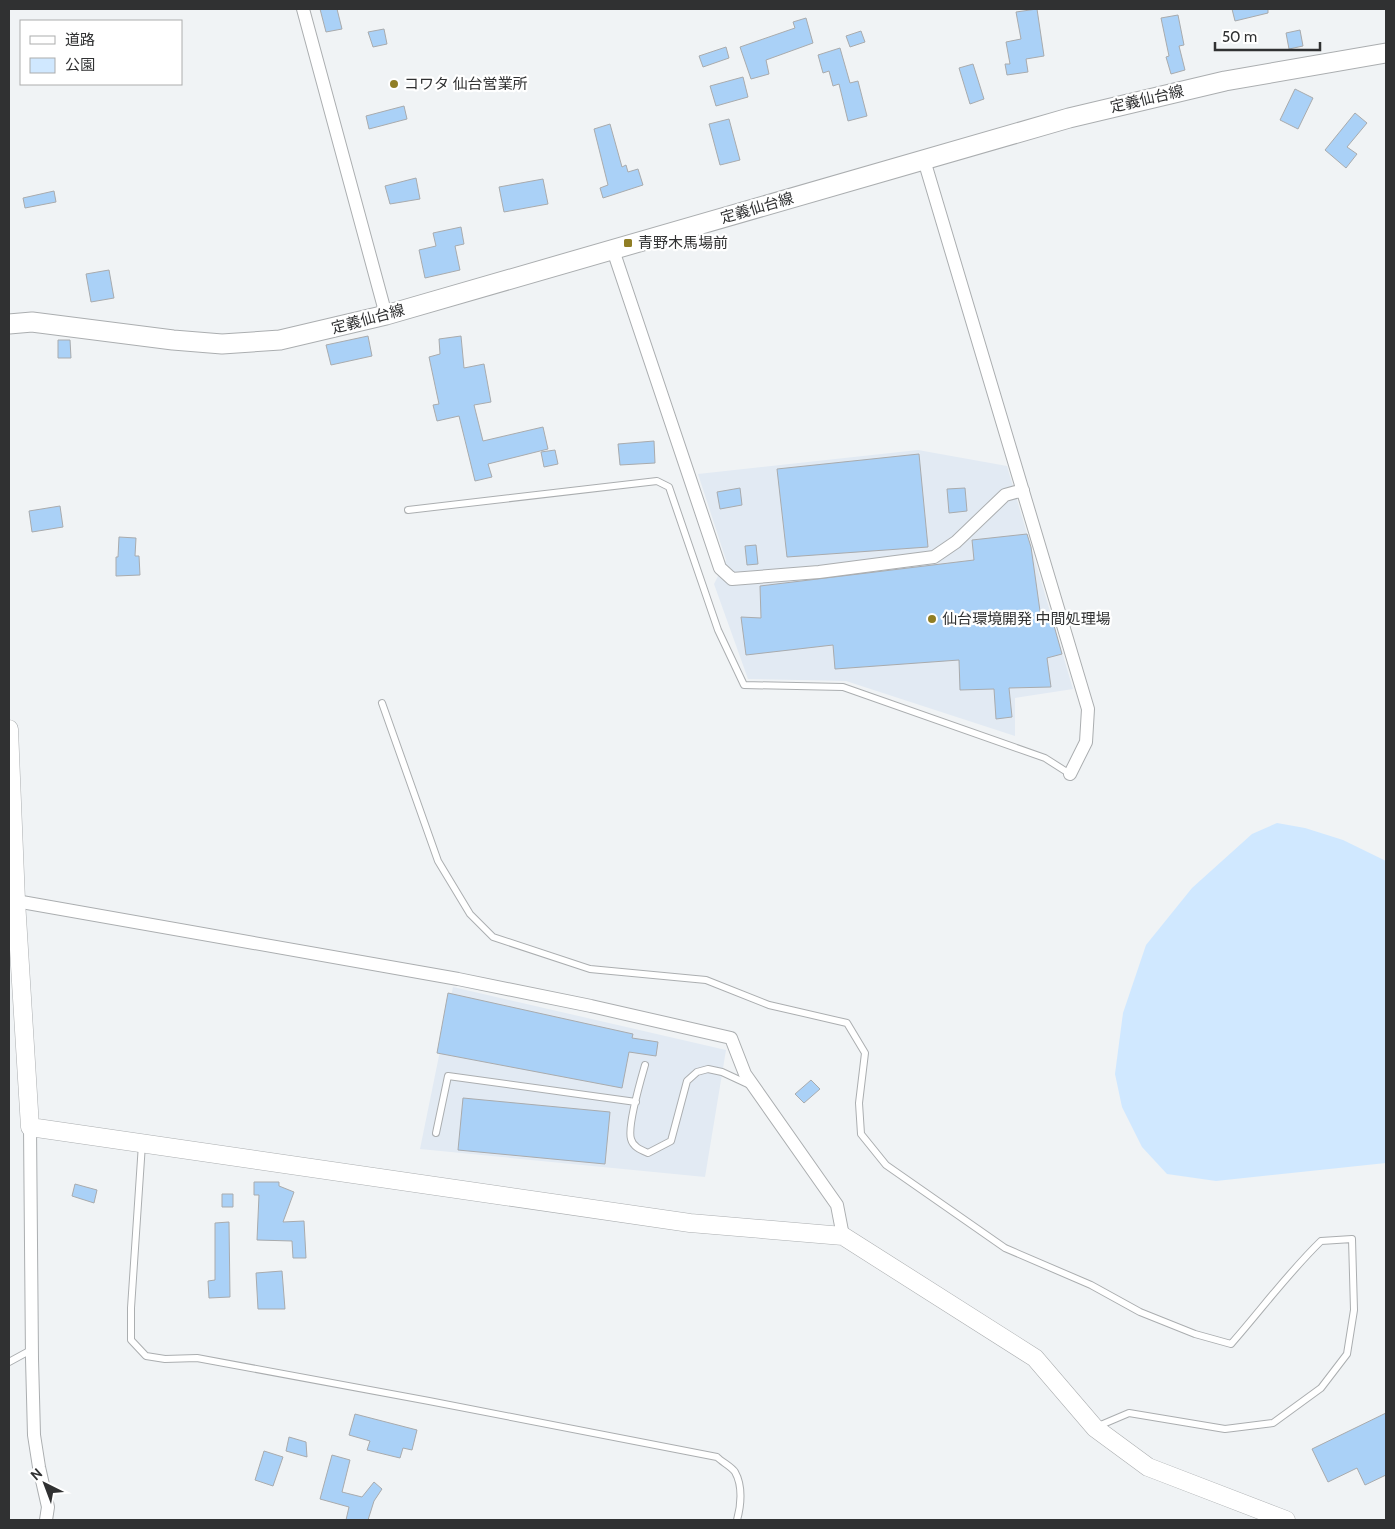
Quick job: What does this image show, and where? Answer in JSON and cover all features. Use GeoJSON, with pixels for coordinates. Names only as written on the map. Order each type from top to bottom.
{"type":"FeatureCollection","features":[{"type":"Feature","properties":{"kind":"main road","name":"定義仙台線"},"geometry":{"type":"LineString","coordinates":[[9,324],[32,322],[173,340],[222,344],[280,340],[386,315],[1069,118],[1225,81],[1386,53]]}},
{"type":"Feature","properties":{"kind":"street"},"geometry":{"type":"LineString","coordinates":[[303,9],[386,315]]}},
{"type":"Feature","properties":{"kind":"street"},"geometry":{"type":"LineString","coordinates":[[924,160],[1088,709],[1086,742],[1070,774]]}},
{"type":"Feature","properties":{"kind":"street"},"geometry":{"type":"LineString","coordinates":[[613,250],[720,568],[732,579],[819,572],[934,557],[956,542],[1005,495],[1023,490]]}},
{"type":"Feature","properties":{"kind":"street"},"geometry":{"type":"LineString","coordinates":[[9,729],[16,901],[30,1126],[31,1350],[34,1434],[48,1507],[46,1520]]}},
{"type":"Feature","properties":{"kind":"street"},"geometry":{"type":"LineString","coordinates":[[16,901],[458,979],[591,1006],[730,1038],[745,1074],[837,1205],[843,1236]]}},
{"type":"Feature","properties":{"kind":"street"},"geometry":{"type":"LineString","coordinates":[[30,1126],[690,1224],[843,1236],[1035,1358],[1095,1428],[1148,1467],[1286,1520]]}},
{"type":"Feature","properties":{"kind":"lane"},"geometry":{"type":"LineString","coordinates":[[408,510],[657,481],[669,487],[718,630],[744,685],[843,687],[1045,758],[1070,774]]}},
{"type":"Feature","properties":{"kind":"lane"},"geometry":{"type":"LineString","coordinates":[[382,703],[438,861],[470,914],[493,937],[590,969],[706,980],[769,1006],[847,1024],[865,1053],[859,1103],[861,1134],[886,1164],[1005,1248],[1091,1285],[1140,1312],[1195,1334],[1231,1344],[1296,1265],[1321,1241],[1352,1239],[1354,1310],[1348,1354],[1321,1388],[1273,1423],[1225,1429],[1130,1413],[1095,1428]]}},
{"type":"Feature","properties":{"kind":"lane"},"geometry":{"type":"LineString","coordinates":[[644,1064],[632,1123],[631,1138],[638,1150],[648,1153],[672,1140],[687,1081],[697,1072],[708,1068],[722,1072],[754,1087]]}},
{"type":"Feature","properties":{"kind":"lane"},"geometry":{"type":"LineString","coordinates":[[436,1133],[448,1076],[636,1102]]}},
{"type":"Feature","properties":{"kind":"lane"},"geometry":{"type":"LineString","coordinates":[[142,1143],[131,1308],[131,1340],[146,1356],[165,1359],[197,1358],[717,1457],[735,1471],[740,1488],[740,1511],[737,1520]]}},
{"type":"Feature","properties":{"kind":"lane"},"geometry":{"type":"LineString","coordinates":[[9,1362],[31,1350]]}},
{"type":"Feature","properties":{"kind":"shaded area"},"geometry":{"type":"Polygon","coordinates":[[[918,450],[1007,466],[1073,689],[1015,698],[1015,736],[846,681],[748,679],[714,584],[726,560],[698,474],[918,450]]]}},
{"type":"Feature","properties":{"kind":"shaded area"},"geometry":{"type":"Polygon","coordinates":[[[453,987],[726,1050],[705,1177],[420,1149],[453,987]]]}},
{"type":"Feature","properties":{"kind":"green space"},"geometry":{"type":"Polygon","coordinates":[[[1277,823],[1305,828],[1343,840],[1386,861],[1386,1163],[1216,1181],[1167,1174],[1142,1147],[1122,1107],[1115,1074],[1123,1013],[1146,945],[1192,888],[1252,834],[1277,823]]]}},
{"type":"Feature","properties":{"kind":"building"},"geometry":{"type":"Polygon","coordinates":[[[320,9],[337,9],[342,29],[326,32],[320,9]]]}},
{"type":"Feature","properties":{"kind":"building"},"geometry":{"type":"Polygon","coordinates":[[[1037,9],[1044,56],[1026,59],[1028,72],[1007,75],[1005,64],[1010,64],[1006,42],[1021,39],[1016,12],[1037,9]]]}},
{"type":"Feature","properties":{"kind":"building"},"geometry":{"type":"Polygon","coordinates":[[[1232,9],[1268,9],[1268,13],[1235,21],[1232,9]]]}},
{"type":"Feature","properties":{"kind":"building"},"geometry":{"type":"Polygon","coordinates":[[[1178,15],[1184,45],[1179,46],[1185,70],[1171,74],[1166,57],[1169,56],[1161,18],[1178,15]]]}},
{"type":"Feature","properties":{"kind":"building"},"geometry":{"type":"Polygon","coordinates":[[[806,18],[813,43],[766,60],[769,74],[751,79],[740,47],[795,28],[793,22],[806,18]]]}},
{"type":"Feature","properties":{"kind":"building"},"geometry":{"type":"Polygon","coordinates":[[[384,29],[387,44],[373,47],[368,32],[384,29]]]}},
{"type":"Feature","properties":{"kind":"building"},"geometry":{"type":"Polygon","coordinates":[[[1300,30],[1303,46],[1289,49],[1286,33],[1300,30]]]}},
{"type":"Feature","properties":{"kind":"building"},"geometry":{"type":"Polygon","coordinates":[[[861,31],[865,42],[850,47],[846,36],[861,31]]]}},
{"type":"Feature","properties":{"kind":"building"},"geometry":{"type":"Polygon","coordinates":[[[726,47],[729,58],[703,67],[699,56],[726,47]]]}},
{"type":"Feature","properties":{"kind":"building"},"geometry":{"type":"Polygon","coordinates":[[[840,48],[850,83],[858,81],[867,116],[848,121],[839,84],[833,86],[829,71],[823,73],[818,55],[840,48]]]}},
{"type":"Feature","properties":{"kind":"building"},"geometry":{"type":"Polygon","coordinates":[[[973,64],[984,99],[970,104],[959,68],[973,64]]]}},
{"type":"Feature","properties":{"kind":"building"},"geometry":{"type":"Polygon","coordinates":[[[743,77],[748,97],[716,106],[710,86],[743,77]]]}},
{"type":"Feature","properties":{"kind":"building"},"geometry":{"type":"Polygon","coordinates":[[[1295,89],[1313,98],[1298,129],[1280,120],[1295,89]]]}},
{"type":"Feature","properties":{"kind":"building"},"geometry":{"type":"Polygon","coordinates":[[[404,106],[407,119],[369,129],[366,116],[404,106]]]}},
{"type":"Feature","properties":{"kind":"building"},"geometry":{"type":"Polygon","coordinates":[[[1355,113],[1367,123],[1347,147],[1357,154],[1346,168],[1325,150],[1355,113]]]}},
{"type":"Feature","properties":{"kind":"building"},"geometry":{"type":"Polygon","coordinates":[[[729,119],[740,160],[720,165],[709,124],[729,119]]]}},
{"type":"Feature","properties":{"kind":"building"},"geometry":{"type":"Polygon","coordinates":[[[610,124],[622,167],[626,165],[628,172],[638,169],[643,185],[603,198],[600,188],[608,185],[594,129],[610,124]]]}},
{"type":"Feature","properties":{"kind":"building"},"geometry":{"type":"Polygon","coordinates":[[[416,178],[420,199],[390,204],[385,186],[416,178]]]}},
{"type":"Feature","properties":{"kind":"building"},"geometry":{"type":"Polygon","coordinates":[[[543,179],[548,204],[504,212],[499,187],[543,179]]]}},
{"type":"Feature","properties":{"kind":"building"},"geometry":{"type":"Polygon","coordinates":[[[54,191],[56,202],[25,208],[23,198],[54,191]]]}},
{"type":"Feature","properties":{"kind":"building"},"geometry":{"type":"Polygon","coordinates":[[[461,227],[464,244],[455,246],[460,270],[425,278],[419,250],[436,246],[433,233],[461,227]]]}},
{"type":"Feature","properties":{"kind":"building"},"geometry":{"type":"Polygon","coordinates":[[[109,270],[114,298],[91,302],[86,274],[109,270]]]}},
{"type":"Feature","properties":{"kind":"building"},"geometry":{"type":"Polygon","coordinates":[[[368,336],[372,356],[331,365],[326,345],[368,336]]]}},
{"type":"Feature","properties":{"kind":"building"},"geometry":{"type":"Polygon","coordinates":[[[461,336],[464,368],[484,364],[491,402],[474,405],[483,441],[543,427],[548,449],[488,464],[492,477],[475,481],[459,416],[437,421],[433,405],[439,404],[429,357],[440,354],[439,339],[461,336]]]}},
{"type":"Feature","properties":{"kind":"building"},"geometry":{"type":"Polygon","coordinates":[[[58,340],[70,340],[71,358],[58,358],[58,340]]]}},
{"type":"Feature","properties":{"kind":"building"},"geometry":{"type":"Polygon","coordinates":[[[654,441],[655,463],[620,465],[618,444],[654,441]]]}},
{"type":"Feature","properties":{"kind":"building"},"geometry":{"type":"Polygon","coordinates":[[[555,450],[558,464],[544,467],[541,452],[555,450]]]}},
{"type":"Feature","properties":{"kind":"building"},"geometry":{"type":"Polygon","coordinates":[[[919,454],[928,547],[787,557],[777,469],[919,454]]]}},
{"type":"Feature","properties":{"kind":"building"},"geometry":{"type":"Polygon","coordinates":[[[740,488],[742,505],[720,509],[717,492],[740,488]]]}},
{"type":"Feature","properties":{"kind":"building"},"geometry":{"type":"Polygon","coordinates":[[[965,488],[967,511],[949,513],[947,489],[965,488]]]}},
{"type":"Feature","properties":{"kind":"building"},"geometry":{"type":"Polygon","coordinates":[[[60,506],[63,527],[32,532],[29,511],[60,506]]]}},
{"type":"Feature","properties":{"kind":"building"},"geometry":{"type":"Polygon","coordinates":[[[1027,534],[1031,547],[1041,618],[1051,615],[1062,654],[1047,658],[1051,687],[1009,688],[1012,717],[996,719],[994,689],[960,690],[959,660],[835,669],[833,645],[746,655],[741,617],[761,618],[760,586],[974,560],[972,540],[1027,534]]]}},
{"type":"Feature","properties":{"kind":"building"},"geometry":{"type":"Polygon","coordinates":[[[119,537],[136,538],[135,556],[139,556],[140,575],[116,576],[119,537]]]}},
{"type":"Feature","properties":{"kind":"building"},"geometry":{"type":"Polygon","coordinates":[[[756,545],[758,564],[747,565],[745,546],[756,545]]]}},
{"type":"Feature","properties":{"kind":"building"},"geometry":{"type":"Polygon","coordinates":[[[448,993],[633,1034],[632,1038],[658,1042],[656,1056],[629,1052],[622,1088],[437,1053],[448,993]]]}},
{"type":"Feature","properties":{"kind":"building"},"geometry":{"type":"Polygon","coordinates":[[[811,1080],[820,1089],[804,1103],[795,1094],[811,1080]]]}},
{"type":"Feature","properties":{"kind":"building"},"geometry":{"type":"Polygon","coordinates":[[[463,1098],[610,1112],[605,1164],[458,1150],[463,1098]]]}},
{"type":"Feature","properties":{"kind":"building"},"geometry":{"type":"Polygon","coordinates":[[[254,1182],[279,1182],[279,1186],[294,1192],[283,1222],[304,1221],[306,1258],[293,1258],[292,1241],[257,1240],[259,1195],[254,1195],[254,1182]]]}},
{"type":"Feature","properties":{"kind":"building"},"geometry":{"type":"Polygon","coordinates":[[[75,1184],[97,1190],[94,1203],[72,1196],[75,1184]]]}},
{"type":"Feature","properties":{"kind":"building"},"geometry":{"type":"Polygon","coordinates":[[[222,1194],[233,1194],[233,1207],[222,1207],[222,1194]]]}},
{"type":"Feature","properties":{"kind":"building"},"geometry":{"type":"Polygon","coordinates":[[[229,1222],[230,1297],[209,1298],[208,1281],[215,1280],[215,1223],[229,1222]]]}},
{"type":"Feature","properties":{"kind":"building"},"geometry":{"type":"Polygon","coordinates":[[[282,1271],[285,1309],[258,1309],[256,1273],[282,1271]]]}},
{"type":"Feature","properties":{"kind":"building"},"geometry":{"type":"Polygon","coordinates":[[[1386,1413],[1386,1475],[1365,1485],[1357,1468],[1328,1482],[1312,1449],[1386,1413]]]}},
{"type":"Feature","properties":{"kind":"building"},"geometry":{"type":"Polygon","coordinates":[[[355,1414],[417,1430],[412,1450],[403,1448],[400,1458],[367,1450],[370,1441],[349,1435],[355,1414]]]}},
{"type":"Feature","properties":{"kind":"building"},"geometry":{"type":"Polygon","coordinates":[[[289,1437],[306,1442],[307,1457],[286,1451],[289,1437]]]}},
{"type":"Feature","properties":{"kind":"building"},"geometry":{"type":"Polygon","coordinates":[[[264,1451],[283,1457],[273,1486],[255,1480],[264,1451]]]}},
{"type":"Feature","properties":{"kind":"building"},"geometry":{"type":"Polygon","coordinates":[[[332,1455],[350,1460],[342,1492],[362,1497],[374,1482],[382,1489],[374,1501],[368,1520],[346,1520],[349,1507],[320,1499],[332,1455]]]}},
{"type":"Feature","properties":{"kind":"place","name":"コワタ 仙台営業所"},"geometry":{"type":"Point","coordinates":[394,84]}},
{"type":"Feature","properties":{"kind":"place","name":"青野木馬場前"},"geometry":{"type":"Point","coordinates":[628,243]}},
{"type":"Feature","properties":{"kind":"place","name":"仙台環境開発 中間処理場"},"geometry":{"type":"Point","coordinates":[932,619]}}]}
